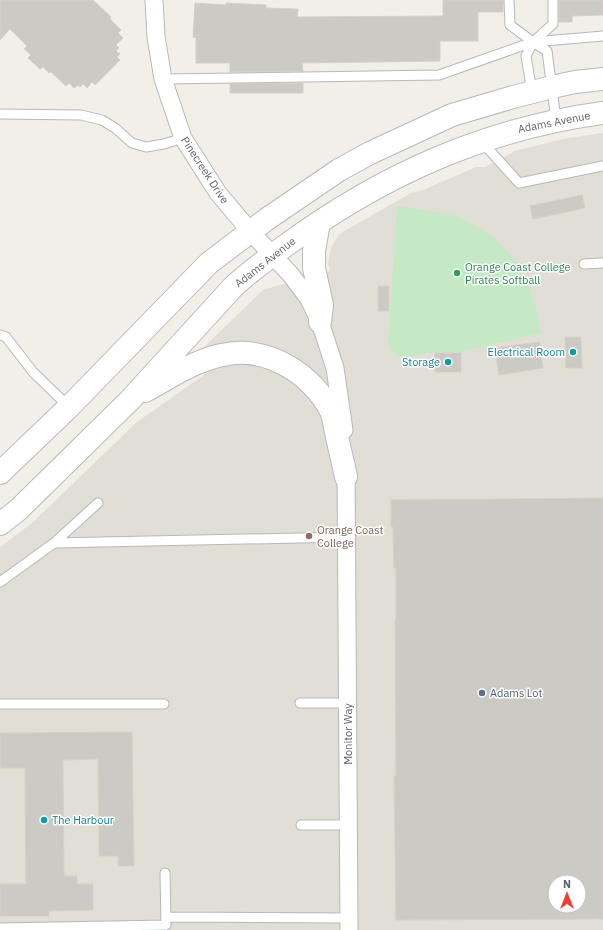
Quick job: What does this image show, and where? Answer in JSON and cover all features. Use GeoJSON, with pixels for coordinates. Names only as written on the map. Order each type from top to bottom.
{"type":"FeatureCollection","features":[{"type":"Feature","properties":{"kind":"main road"},"geometry":{"type":"LineString","coordinates":[[0,473],[69,407],[210,263],[250,231],[339,170],[370,153],[452,115],[542,89],[575,82],[603,79]]}},
{"type":"Feature","properties":{"kind":"main road","name":"Adams Avenue"},"geometry":{"type":"LineString","coordinates":[[0,524],[18,510],[130,400],[233,287],[245,276],[319,222],[382,183],[430,161],[481,141],[502,133],[556,120],[603,113]]}},
{"type":"Feature","properties":{"kind":"main road"},"geometry":{"type":"LineString","coordinates":[[319,222],[314,251],[314,268],[322,305],[320,322]]}},
{"type":"Feature","properties":{"kind":"main road"},"geometry":{"type":"LineString","coordinates":[[130,400],[197,363],[227,354],[244,353],[258,355],[284,363],[304,377],[318,393],[331,412],[346,477]]}},
{"type":"Feature","properties":{"kind":"street","name":"Pinecreek Drive"},"geometry":{"type":"LineString","coordinates":[[154,0],[156,37],[163,79],[183,138],[218,193],[291,276],[309,299],[320,322]]}},
{"type":"Feature","properties":{"kind":"street","name":"Monitor Way"},"geometry":{"type":"LineString","coordinates":[[320,322],[335,368],[343,422],[346,477],[349,924]]}},
{"type":"Feature","properties":{"kind":"lane"},"geometry":{"type":"LineString","coordinates":[[509,0],[510,24],[547,51],[542,89]]}},
{"type":"Feature","properties":{"kind":"lane"},"geometry":{"type":"LineString","coordinates":[[553,0],[553,24],[533,42],[526,56],[556,120]]}},
{"type":"Feature","properties":{"kind":"lane"},"geometry":{"type":"LineString","coordinates":[[163,79],[439,75],[533,42],[603,36]]}},
{"type":"Feature","properties":{"kind":"lane"},"geometry":{"type":"LineString","coordinates":[[0,114],[81,115],[102,120],[115,128],[132,143],[146,147],[164,144],[183,138]]}},
{"type":"Feature","properties":{"kind":"lane"},"geometry":{"type":"LineString","coordinates":[[481,141],[519,183],[603,166]]}},
{"type":"Feature","properties":{"kind":"lane"},"geometry":{"type":"LineString","coordinates":[[584,264],[603,263]]}},
{"type":"Feature","properties":{"kind":"lane"},"geometry":{"type":"LineString","coordinates":[[0,335],[6,337],[33,372],[69,407]]}},
{"type":"Feature","properties":{"kind":"lane"},"geometry":{"type":"LineString","coordinates":[[0,582],[54,543],[98,503]]}},
{"type":"Feature","properties":{"kind":"lane"},"geometry":{"type":"LineString","coordinates":[[54,543],[346,537]]}},
{"type":"Feature","properties":{"kind":"lane"},"geometry":{"type":"LineString","coordinates":[[300,703],[348,703]]}},
{"type":"Feature","properties":{"kind":"lane"},"geometry":{"type":"LineString","coordinates":[[0,704],[164,704]]}},
{"type":"Feature","properties":{"kind":"lane"},"geometry":{"type":"LineString","coordinates":[[300,824],[348,825]]}},
{"type":"Feature","properties":{"kind":"lane"},"geometry":{"type":"LineString","coordinates":[[165,873],[166,924]]}},
{"type":"Feature","properties":{"kind":"lane"},"geometry":{"type":"LineString","coordinates":[[0,928],[166,924],[349,924]]}},
{"type":"Feature","properties":{"kind":"shaded area","name":"Orange Coast College"},"geometry":{"type":"Polygon","coordinates":[[[603,133],[603,930],[0,930],[0,547],[31,524],[137,422],[204,375],[205,346],[263,290],[330,271],[328,263],[331,248],[339,234],[411,193],[423,190],[476,167],[485,167],[514,151],[568,138],[603,133]]]}},
{"type":"Feature","properties":{"kind":"green space","name":"Orange Coast College Pirates Softball"},"geometry":{"type":"Polygon","coordinates":[[[397,206],[460,217],[492,236],[514,259],[530,288],[541,333],[460,352],[432,352],[406,357],[394,355],[388,342],[397,206]]]}},
{"type":"Feature","properties":{"kind":"building"},"geometry":{"type":"Polygon","coordinates":[[[0,0],[93,0],[111,17],[110,19],[121,30],[118,33],[123,38],[116,45],[119,48],[116,51],[120,54],[117,57],[120,60],[95,85],[92,82],[87,88],[83,84],[80,87],[78,85],[74,88],[69,83],[66,86],[50,71],[49,73],[43,67],[40,69],[28,58],[31,55],[24,49],[27,46],[10,29],[0,40],[0,0]]]}},
{"type":"Feature","properties":{"kind":"building"},"geometry":{"type":"Polygon","coordinates":[[[443,0],[503,0],[503,12],[478,12],[478,41],[440,41],[440,61],[302,63],[303,71],[230,72],[230,63],[196,63],[196,38],[193,37],[195,3],[266,5],[266,8],[298,9],[297,17],[443,16],[443,0]]]}},
{"type":"Feature","properties":{"kind":"building"},"geometry":{"type":"Polygon","coordinates":[[[559,0],[603,0],[603,15],[572,16],[572,22],[559,22],[559,0]]]}},
{"type":"Feature","properties":{"kind":"building"},"geometry":{"type":"Polygon","coordinates":[[[303,83],[303,93],[230,93],[230,84],[303,83]]]}},
{"type":"Feature","properties":{"kind":"building"},"geometry":{"type":"Polygon","coordinates":[[[582,195],[585,208],[533,219],[530,206],[582,195]]]}},
{"type":"Feature","properties":{"kind":"building"},"geometry":{"type":"Polygon","coordinates":[[[378,286],[389,286],[389,311],[378,311],[378,286]]]}},
{"type":"Feature","properties":{"kind":"building","name":"Electrical Room"},"geometry":{"type":"Polygon","coordinates":[[[565,337],[581,337],[582,368],[566,368],[565,337]]]}},
{"type":"Feature","properties":{"kind":"building"},"geometry":{"type":"Polygon","coordinates":[[[539,342],[543,368],[499,375],[495,348],[539,342]]]}},
{"type":"Feature","properties":{"kind":"building","name":"Storage"},"geometry":{"type":"Polygon","coordinates":[[[435,353],[461,353],[461,372],[435,372],[435,353]]]}},
{"type":"Feature","properties":{"kind":"building","name":"Adams Lot"},"geometry":{"type":"Polygon","coordinates":[[[603,498],[603,919],[396,920],[394,776],[396,776],[396,568],[394,568],[393,527],[391,527],[391,500],[603,498]]]}},
{"type":"Feature","properties":{"kind":"building"},"geometry":{"type":"Polygon","coordinates":[[[132,732],[134,866],[118,866],[118,856],[99,856],[98,759],[63,760],[64,876],[77,876],[77,884],[93,884],[93,910],[49,911],[49,916],[0,916],[0,884],[26,884],[25,768],[0,768],[0,733],[132,732]]]}},
{"type":"Feature","properties":{"kind":"place","name":"Orange Coast College Pirates Softball"},"geometry":{"type":"Point","coordinates":[457,273]}},
{"type":"Feature","properties":{"kind":"place","name":"Electrical Room"},"geometry":{"type":"Point","coordinates":[573,352]}},
{"type":"Feature","properties":{"kind":"place","name":"Storage"},"geometry":{"type":"Point","coordinates":[448,362]}},
{"type":"Feature","properties":{"kind":"place","name":"Orange Coast College"},"geometry":{"type":"Point","coordinates":[309,536]}},
{"type":"Feature","properties":{"kind":"place","name":"Adams Lot"},"geometry":{"type":"Point","coordinates":[482,693]}},
{"type":"Feature","properties":{"kind":"place","name":"The Harbour"},"geometry":{"type":"Point","coordinates":[44,820]}}]}
